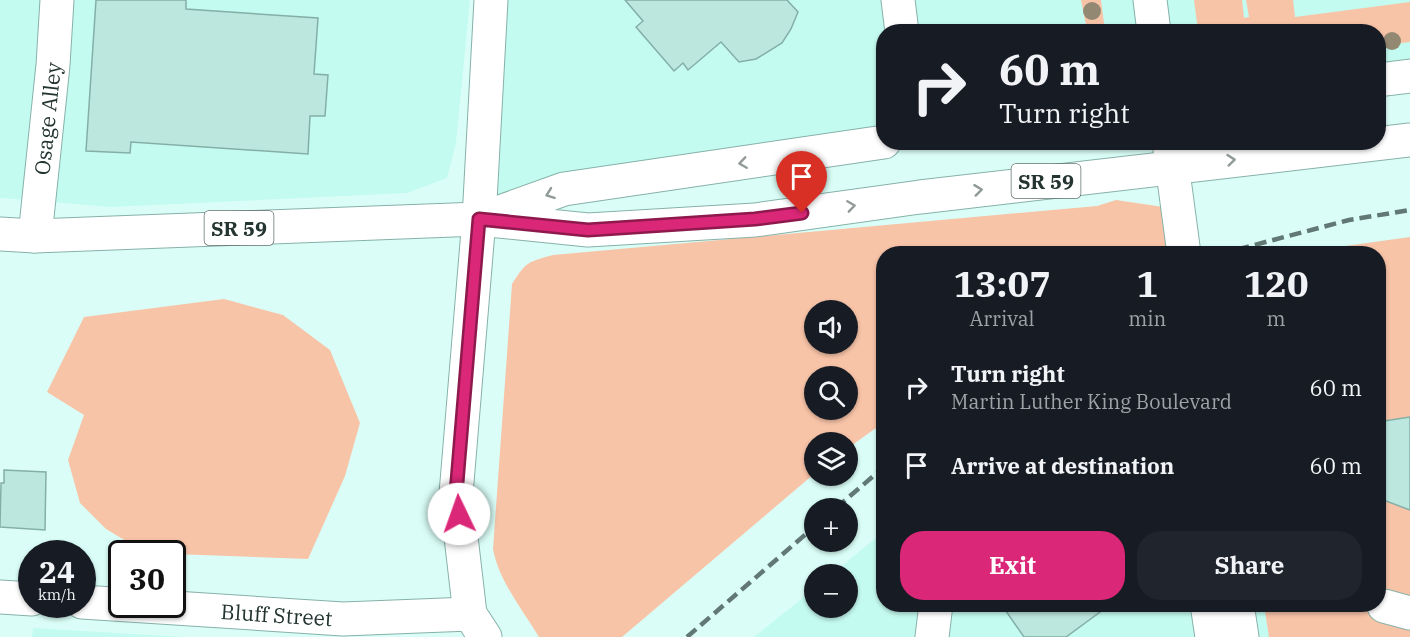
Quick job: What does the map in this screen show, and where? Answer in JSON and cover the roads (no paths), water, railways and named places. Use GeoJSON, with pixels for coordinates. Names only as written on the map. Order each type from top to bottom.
{"type":"FeatureCollection","features":[{"type":"Feature","properties":{"kind":"main road","name":"Osage Alley"},"geometry":{"type":"LineString","coordinates":[[35,236],[53,65],[57,0]]}},
{"type":"Feature","properties":{"kind":"main road"},"geometry":{"type":"LineString","coordinates":[[478,625],[456,494],[479,219],[491,0]]}},
{"type":"Feature","properties":{"kind":"main road"},"geometry":{"type":"LineString","coordinates":[[898,0],[901,24]]}},
{"type":"Feature","properties":{"kind":"main road"},"geometry":{"type":"LineString","coordinates":[[1150,0],[1153,24]]}},
{"type":"Feature","properties":{"kind":"main road"},"geometry":{"type":"LineString","coordinates":[[1386,79],[1410,76]]}},
{"type":"Feature","properties":{"kind":"main road","name":"SR 59"},"geometry":{"type":"LineString","coordinates":[[1386,141],[1410,140]]}},
{"type":"Feature","properties":{"kind":"main road","name":"SR 59"},"geometry":{"type":"LineString","coordinates":[[479,219],[564,189],[876,143]]}},
{"type":"Feature","properties":{"kind":"main road","name":"SR 59"},"geometry":{"type":"LineString","coordinates":[[0,234],[35,236],[479,219],[588,230],[755,219],[920,197],[1171,154],[1239,150]]}},
{"type":"Feature","properties":{"kind":"main road"},"geometry":{"type":"LineString","coordinates":[[1171,154],[1183,246]]}},
{"type":"Feature","properties":{"kind":"main road"},"geometry":{"type":"LineString","coordinates":[[0,597],[18,598]]}},
{"type":"Feature","properties":{"kind":"main road","name":"Bluff Street"},"geometry":{"type":"LineString","coordinates":[[96,603],[343,619],[478,625]]}},
{"type":"Feature","properties":{"kind":"main road"},"geometry":{"type":"LineString","coordinates":[[932,637],[935,612]]}},
{"type":"Feature","properties":{"kind":"main road"},"geometry":{"type":"LineString","coordinates":[[1208,612],[1212,637]]}},
{"type":"Feature","properties":{"kind":"main road"},"geometry":{"type":"LineString","coordinates":[[1238,612],[1242,637]]}},
{"type":"Feature","properties":{"kind":"railway"},"geometry":{"type":"LineString","coordinates":[[1250,246],[1349,220],[1410,210]]}},
{"type":"Feature","properties":{"kind":"railway"},"geometry":{"type":"LineString","coordinates":[[848,498],[876,474]]}},
{"type":"Feature","properties":{"kind":"railway"},"geometry":{"type":"LineString","coordinates":[[687,637],[804,536]]}}]}
